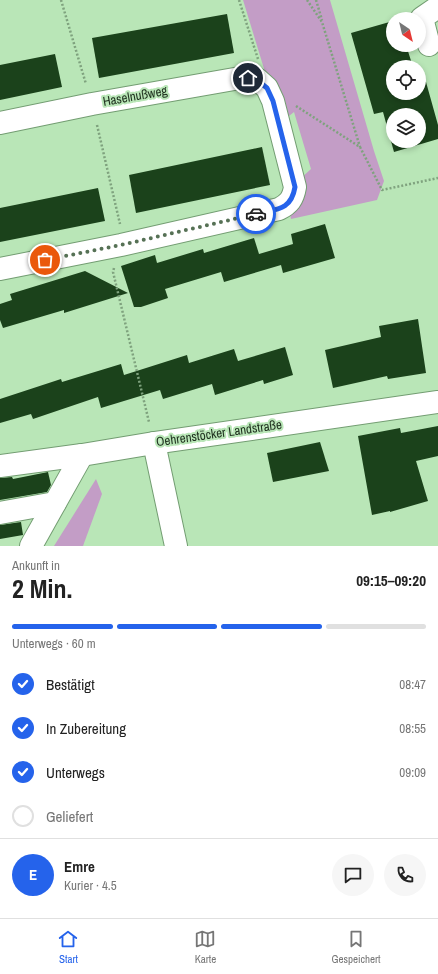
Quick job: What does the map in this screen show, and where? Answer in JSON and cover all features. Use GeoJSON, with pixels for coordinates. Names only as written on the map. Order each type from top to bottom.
{"type":"FeatureCollection","features":[{"type":"Feature","properties":{"kind":"street"},"geometry":{"type":"LineString","coordinates":[[429,45],[422,18],[438,7]]}},
{"type":"Feature","properties":{"kind":"street","name":"Haselnußweg"},"geometry":{"type":"LineString","coordinates":[[0,123],[92,104],[240,78],[257,80],[267,88]]}},
{"type":"Feature","properties":{"kind":"street"},"geometry":{"type":"LineString","coordinates":[[0,269],[121,245],[278,209],[288,205],[293,196],[295,187],[273,101],[267,88]]}},
{"type":"Feature","properties":{"kind":"street","name":"Oehrenstöcker Landstraße"},"geometry":{"type":"LineString","coordinates":[[0,466],[82,455],[154,442],[438,402]]}},
{"type":"Feature","properties":{"kind":"street"},"geometry":{"type":"LineString","coordinates":[[154,442],[176,546]]}},
{"type":"Feature","properties":{"kind":"street"},"geometry":{"type":"LineString","coordinates":[[32,546],[82,455]]}},
{"type":"Feature","properties":{"kind":"street"},"geometry":{"type":"LineString","coordinates":[[0,513],[55,503]]}},
{"type":"Feature","properties":{"kind":"path"},"geometry":{"type":"LineString","coordinates":[[61,0],[92,104],[122,233],[121,245],[113,272],[154,442]]}},
{"type":"Feature","properties":{"kind":"path"},"geometry":{"type":"LineString","coordinates":[[239,0],[267,88],[360,147]]}},
{"type":"Feature","properties":{"kind":"path"},"geometry":{"type":"LineString","coordinates":[[307,0],[322,22]]}},
{"type":"Feature","properties":{"kind":"path"},"geometry":{"type":"LineString","coordinates":[[316,0],[360,147],[382,190],[438,178]]}},
{"type":"Feature","properties":{"kind":"shaded area"},"geometry":{"type":"Polygon","coordinates":[[[243,0],[330,0],[384,181],[377,200],[291,219],[290,214],[300,179],[311,169],[294,112],[284,120],[269,85],[243,0]]]}},
{"type":"Feature","properties":{"kind":"shaded area"},"geometry":{"type":"Polygon","coordinates":[[[96,479],[102,494],[83,546],[54,546],[96,479]]]}},
{"type":"Feature","properties":{"kind":"building"},"geometry":{"type":"Polygon","coordinates":[[[227,14],[234,53],[99,78],[92,38],[227,14]]]}},
{"type":"Feature","properties":{"kind":"building"},"geometry":{"type":"Polygon","coordinates":[[[386,23],[386,52],[408,52],[411,60],[386,60],[386,100],[426,100],[426,82],[438,125],[438,139],[426,143],[426,108],[386,108],[386,123],[383,112],[374,114],[351,33],[386,23]]]}},
{"type":"Feature","properties":{"kind":"building"},"geometry":{"type":"Polygon","coordinates":[[[55,54],[62,87],[0,100],[0,65],[55,54]]]}},
{"type":"Feature","properties":{"kind":"building"},"geometry":{"type":"Polygon","coordinates":[[[262,147],[270,185],[136,213],[129,175],[262,147]]]}},
{"type":"Feature","properties":{"kind":"building"},"geometry":{"type":"Polygon","coordinates":[[[393,148],[408,148],[394,152],[393,148]]]}},
{"type":"Feature","properties":{"kind":"building"},"geometry":{"type":"Polygon","coordinates":[[[98,188],[105,221],[0,242],[0,208],[98,188]]]}},
{"type":"Feature","properties":{"kind":"building"},"geometry":{"type":"Polygon","coordinates":[[[325,224],[335,258],[283,273],[281,265],[224,282],[221,272],[165,289],[168,298],[141,307],[134,307],[121,266],[155,255],[157,263],[203,249],[204,253],[254,238],[259,254],[293,244],[291,234],[325,224]]]}},
{"type":"Feature","properties":{"kind":"building"},"geometry":{"type":"Polygon","coordinates":[[[85,271],[128,293],[64,313],[64,310],[3,328],[0,320],[0,304],[12,300],[10,294],[85,271]]]}},
{"type":"Feature","properties":{"kind":"building"},"geometry":{"type":"Polygon","coordinates":[[[418,319],[426,373],[388,379],[387,376],[333,388],[325,350],[381,337],[379,326],[418,319]]]}},
{"type":"Feature","properties":{"kind":"building"},"geometry":{"type":"Polygon","coordinates":[[[285,347],[293,375],[264,384],[263,380],[215,395],[212,384],[163,399],[160,390],[101,408],[98,397],[33,419],[31,414],[0,423],[0,399],[61,379],[62,382],[121,364],[124,375],[187,355],[189,363],[234,349],[238,361],[285,347]]]}},
{"type":"Feature","properties":{"kind":"building"},"geometry":{"type":"Polygon","coordinates":[[[438,426],[438,456],[416,461],[428,501],[390,512],[372,515],[358,436],[400,428],[401,433],[438,426]]]}},
{"type":"Feature","properties":{"kind":"building"},"geometry":{"type":"Polygon","coordinates":[[[320,442],[329,471],[273,482],[267,453],[320,442]]]}},
{"type":"Feature","properties":{"kind":"building"},"geometry":{"type":"Polygon","coordinates":[[[48,472],[51,485],[47,492],[0,500],[0,478],[12,477],[13,479],[48,472]]]}},
{"type":"Feature","properties":{"kind":"building"},"geometry":{"type":"Polygon","coordinates":[[[21,522],[23,535],[0,539],[0,525],[21,522]]]}},
{"type":"Feature","properties":{"kind":"way so far"},"geometry":{"type":"LineString","coordinates":[[45,260],[121,245],[256,214]]}},
{"type":"Feature","properties":{"kind":"route"},"geometry":{"type":"LineString","coordinates":[[248,78],[257,80],[267,88],[273,101],[295,187],[293,196],[288,205],[256,214]]}}]}
